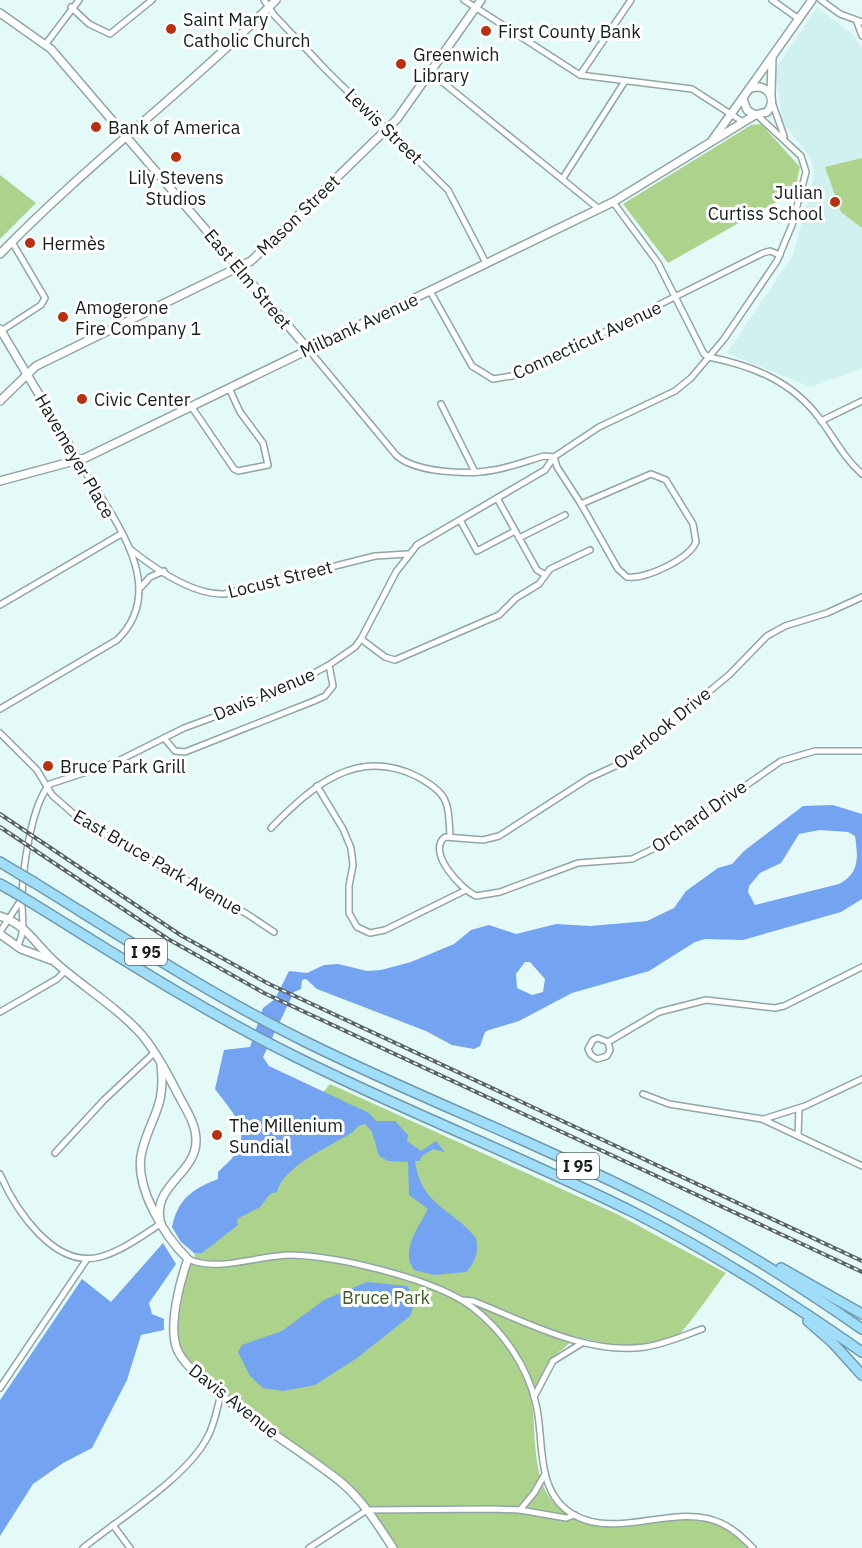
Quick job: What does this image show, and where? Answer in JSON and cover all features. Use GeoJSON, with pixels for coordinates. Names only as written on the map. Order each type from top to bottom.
{"type":"FeatureCollection","features":[{"type":"Feature","properties":{"kind":"highway","name":"I 95"},"geometry":{"type":"LineString","coordinates":[[0,862],[186,976],[280,1029],[626,1188],[746,1253],[862,1329]]}},
{"type":"Feature","properties":{"kind":"highway","name":"I 95"},"geometry":{"type":"LineString","coordinates":[[0,884],[250,1034],[614,1203],[704,1250],[772,1291],[862,1352]]}},
{"type":"Feature","properties":{"kind":"highway"},"geometry":{"type":"LineString","coordinates":[[746,1253],[800,1278],[862,1314]]}},
{"type":"Feature","properties":{"kind":"highway"},"geometry":{"type":"LineString","coordinates":[[772,1291],[832,1342],[862,1376]]}},
{"type":"Feature","properties":{"kind":"main road"},"geometry":{"type":"LineString","coordinates":[[0,254],[276,0]]}},
{"type":"Feature","properties":{"kind":"main road","name":"Mason Street"},"geometry":{"type":"LineString","coordinates":[[0,402],[36,366],[250,261],[387,129],[481,0]]}},
{"type":"Feature","properties":{"kind":"main road"},"geometry":{"type":"LineString","coordinates":[[773,57],[771,98],[767,112],[756,115],[747,110],[743,99],[812,0]]}},
{"type":"Feature","properties":{"kind":"main road","name":"East Elm Street"},"geometry":{"type":"LineString","coordinates":[[0,13],[45,45],[127,136],[308,349]]}},
{"type":"Feature","properties":{"kind":"main road"},"geometry":{"type":"LineString","coordinates":[[749,89],[761,87],[771,98]]}},
{"type":"Feature","properties":{"kind":"main road","name":"Milbank Avenue"},"geometry":{"type":"LineString","coordinates":[[708,145],[743,99]]}},
{"type":"Feature","properties":{"kind":"main road","name":"Milbank Avenue"},"geometry":{"type":"LineString","coordinates":[[0,481],[78,460],[599,209],[756,115]]}},
{"type":"Feature","properties":{"kind":"main road","name":"Havemeyer Place"},"geometry":{"type":"LineString","coordinates":[[1,330],[78,460]]}},
{"type":"Feature","properties":{"kind":"main road"},"geometry":{"type":"LineString","coordinates":[[0,916],[24,928],[65,971],[135,1028],[154,1053],[190,1119],[196,1141],[192,1158],[160,1200],[161,1222]]}},
{"type":"Feature","properties":{"kind":"main road"},"geometry":{"type":"LineString","coordinates":[[0,933],[18,947],[53,960]]}},
{"type":"Feature","properties":{"kind":"main road"},"geometry":{"type":"LineString","coordinates":[[161,1066],[163,1088],[160,1105],[148,1132],[140,1159],[145,1192],[167,1233],[185,1257]]}},
{"type":"Feature","properties":{"kind":"main road","name":"Davis Avenue"},"geometry":{"type":"LineString","coordinates":[[185,1257],[174,1340],[177,1351],[189,1368],[341,1482],[367,1510],[393,1548]]}},
{"type":"Feature","properties":{"kind":"street"},"geometry":{"type":"LineString","coordinates":[[45,45],[79,0]]}},
{"type":"Feature","properties":{"kind":"street"},"geometry":{"type":"LineString","coordinates":[[72,7],[99,31],[110,34],[152,0]]}},
{"type":"Feature","properties":{"kind":"street","name":"Lewis Street"},"geometry":{"type":"LineString","coordinates":[[264,0],[319,62],[448,190],[486,263]]}},
{"type":"Feature","properties":{"kind":"street"},"geometry":{"type":"LineString","coordinates":[[464,0],[580,75],[693,89],[743,122]]}},
{"type":"Feature","properties":{"kind":"street"},"geometry":{"type":"LineString","coordinates":[[580,75],[631,0]]}},
{"type":"Feature","properties":{"kind":"street"},"geometry":{"type":"LineString","coordinates":[[772,0],[799,19]]}},
{"type":"Feature","properties":{"kind":"street"},"geometry":{"type":"LineString","coordinates":[[821,0],[840,14],[859,22],[862,36]]}},
{"type":"Feature","properties":{"kind":"street"},"geometry":{"type":"LineString","coordinates":[[430,72],[599,209]]}},
{"type":"Feature","properties":{"kind":"street"},"geometry":{"type":"LineString","coordinates":[[562,178],[625,81]]}},
{"type":"Feature","properties":{"kind":"street","name":"East Elm Street"},"geometry":{"type":"LineString","coordinates":[[771,98],[785,138]]}},
{"type":"Feature","properties":{"kind":"street","name":"East Elm Street"},"geometry":{"type":"LineString","coordinates":[[308,349],[403,462],[428,469],[475,472],[496,470],[543,456],[554,457],[589,432],[675,391],[709,357],[735,326],[780,255],[792,225],[806,171],[801,156],[785,138],[756,115]]}},
{"type":"Feature","properties":{"kind":"street"},"geometry":{"type":"LineString","coordinates":[[613,202],[658,263],[704,354],[753,369],[780,381],[801,398],[821,421],[849,461],[862,474]]}},
{"type":"Feature","properties":{"kind":"street"},"geometry":{"type":"LineString","coordinates":[[1,330],[44,302],[44,292],[12,242]]}},
{"type":"Feature","properties":{"kind":"street","name":"Connecticut Avenue"},"geometry":{"type":"LineString","coordinates":[[429,291],[472,366],[480,374],[500,379],[518,375],[763,253],[770,251],[780,255]]}},
{"type":"Feature","properties":{"kind":"street"},"geometry":{"type":"LineString","coordinates":[[191,406],[234,469],[238,471],[268,465],[263,443],[240,412],[229,388]]}},
{"type":"Feature","properties":{"kind":"street"},"geometry":{"type":"LineString","coordinates":[[821,421],[862,401]]}},
{"type":"Feature","properties":{"kind":"street"},"geometry":{"type":"LineString","coordinates":[[441,404],[475,472]]}},
{"type":"Feature","properties":{"kind":"street"},"geometry":{"type":"LineString","coordinates":[[554,457],[557,467],[618,569],[627,577],[639,576],[685,557],[696,542],[693,524],[666,480],[661,476],[651,474],[581,504]]}},
{"type":"Feature","properties":{"kind":"street","name":"Davis Avenue"},"geometry":{"type":"LineString","coordinates":[[47,787],[55,780],[114,763],[164,738],[270,696],[329,665],[350,651],[361,639],[408,554],[422,541],[544,470],[554,457]]}},
{"type":"Feature","properties":{"kind":"street","name":"Havemeyer Place"},"geometry":{"type":"LineString","coordinates":[[78,460],[127,546],[138,571],[141,589]]}},
{"type":"Feature","properties":{"kind":"street"},"geometry":{"type":"LineString","coordinates":[[497,498],[537,570],[544,574]]}},
{"type":"Feature","properties":{"kind":"street"},"geometry":{"type":"LineString","coordinates":[[519,538],[565,515]]}},
{"type":"Feature","properties":{"kind":"street"},"geometry":{"type":"LineString","coordinates":[[460,520],[477,551],[515,531]]}},
{"type":"Feature","properties":{"kind":"street"},"geometry":{"type":"LineString","coordinates":[[0,605],[121,534]]}},
{"type":"Feature","properties":{"kind":"street","name":"Locust Street"},"geometry":{"type":"LineString","coordinates":[[127,546],[164,571],[205,593],[224,594],[375,556],[408,554]]}},
{"type":"Feature","properties":{"kind":"street"},"geometry":{"type":"LineString","coordinates":[[361,639],[385,657],[395,660],[499,615],[516,598],[539,584],[544,574],[590,549]]}},
{"type":"Feature","properties":{"kind":"street"},"geometry":{"type":"LineString","coordinates":[[0,710],[117,640],[135,618],[141,589],[150,577],[164,571]]}},
{"type":"Feature","properties":{"kind":"street","name":"Overlook Drive"},"geometry":{"type":"LineString","coordinates":[[450,835],[491,839],[509,831],[589,778],[624,762],[729,675],[767,636],[785,626],[827,613],[862,597]]}},
{"type":"Feature","properties":{"kind":"street"},"geometry":{"type":"LineString","coordinates":[[164,738],[175,751],[185,753],[326,696],[333,686],[329,665]]}},
{"type":"Feature","properties":{"kind":"street","name":"East Bruce Park Avenue"},"geometry":{"type":"LineString","coordinates":[[0,733],[37,770],[47,787],[69,810],[96,830],[247,914],[274,932]]}},
{"type":"Feature","properties":{"kind":"street","name":"Orchard Drive"},"geometry":{"type":"LineString","coordinates":[[466,890],[476,896],[483,896],[578,863],[632,859],[659,846],[781,761],[815,751],[862,751]]}},
{"type":"Feature","properties":{"kind":"street"},"geometry":{"type":"LineString","coordinates":[[271,828],[306,793],[317,786],[336,775],[378,765],[403,770],[434,786],[445,797],[449,807],[450,835],[441,840],[441,856],[466,890],[385,930],[370,933],[357,927],[349,913],[349,886],[353,865],[351,848],[343,829],[317,786]]}},
{"type":"Feature","properties":{"kind":"street"},"geometry":{"type":"LineString","coordinates":[[0,933],[9,920],[18,896],[32,831],[47,787]]}},
{"type":"Feature","properties":{"kind":"street"},"geometry":{"type":"LineString","coordinates":[[18,896],[24,928],[18,947]]}},
{"type":"Feature","properties":{"kind":"street"},"geometry":{"type":"LineString","coordinates":[[608,1042],[658,1012],[706,1000],[775,1008],[784,1006],[862,967]]}},
{"type":"Feature","properties":{"kind":"street"},"geometry":{"type":"LineString","coordinates":[[0,1012],[57,979],[65,971]]}},
{"type":"Feature","properties":{"kind":"street"},"geometry":{"type":"LineString","coordinates":[[598,1038],[608,1042],[610,1050],[607,1056],[597,1059],[591,1055],[588,1049],[592,1040],[598,1038]]}},
{"type":"Feature","properties":{"kind":"street"},"geometry":{"type":"LineString","coordinates":[[55,1153],[104,1100],[154,1053]]}},
{"type":"Feature","properties":{"kind":"street"},"geometry":{"type":"LineString","coordinates":[[762,1119],[798,1109],[862,1078]]}},
{"type":"Feature","properties":{"kind":"street"},"geometry":{"type":"LineString","coordinates":[[643,1094],[675,1106],[762,1119],[862,1166]]}},
{"type":"Feature","properties":{"kind":"street"},"geometry":{"type":"LineString","coordinates":[[798,1109],[798,1136]]}},
{"type":"Feature","properties":{"kind":"street"},"geometry":{"type":"LineString","coordinates":[[0,1174],[15,1205],[33,1228],[64,1251],[87,1259],[106,1255],[161,1222]]}},
{"type":"Feature","properties":{"kind":"street"},"geometry":{"type":"LineString","coordinates":[[0,1190],[5,1185]]}},
{"type":"Feature","properties":{"kind":"street"},"geometry":{"type":"LineString","coordinates":[[185,1257],[207,1264],[299,1256],[395,1274],[427,1284],[460,1300],[492,1326],[512,1348],[534,1397],[545,1474],[556,1499],[575,1515],[598,1522],[706,1518],[730,1528],[753,1548]]}},
{"type":"Feature","properties":{"kind":"street"},"geometry":{"type":"LineString","coordinates":[[0,1388],[87,1259]]}},
{"type":"Feature","properties":{"kind":"street"},"geometry":{"type":"LineString","coordinates":[[460,1300],[474,1301],[582,1343],[617,1348],[645,1347],[702,1329]]}},
{"type":"Feature","properties":{"kind":"street"},"geometry":{"type":"LineString","coordinates":[[534,1397],[553,1361],[582,1343]]}},
{"type":"Feature","properties":{"kind":"street"},"geometry":{"type":"LineString","coordinates":[[83,1548],[183,1469],[202,1446],[211,1430],[221,1394]]}},
{"type":"Feature","properties":{"kind":"street"},"geometry":{"type":"LineString","coordinates":[[520,1510],[534,1493],[545,1474]]}},
{"type":"Feature","properties":{"kind":"street"},"geometry":{"type":"LineString","coordinates":[[309,1548],[367,1510],[520,1510],[566,1518],[575,1515]]}},
{"type":"Feature","properties":{"kind":"street"},"geometry":{"type":"LineString","coordinates":[[113,1525],[130,1548]]}},
{"type":"Feature","properties":{"kind":"shaded area","name":"Julian Curtiss School"},"geometry":{"type":"Polygon","coordinates":[[[817,7],[851,33],[862,48],[862,368],[811,387],[727,353],[793,255],[814,176],[813,165],[807,153],[783,123],[775,70],[817,7]]]}},
{"type":"Feature","properties":{"kind":"green space"},"geometry":{"type":"Polygon","coordinates":[[[761,124],[800,167],[793,199],[785,197],[668,263],[623,204],[751,125],[761,124]]]}},
{"type":"Feature","properties":{"kind":"green space"},"geometry":{"type":"Polygon","coordinates":[[[862,158],[862,228],[841,212],[825,167],[862,158]]]}},
{"type":"Feature","properties":{"kind":"green space"},"geometry":{"type":"Polygon","coordinates":[[[0,175],[36,203],[0,239],[0,175]]]}},
{"type":"Feature","properties":{"kind":"green space","name":"Bruce Park"},"geometry":{"type":"Polygon","coordinates":[[[330,1084],[617,1214],[726,1273],[682,1331],[667,1340],[627,1345],[574,1336],[569,1344],[550,1360],[531,1394],[535,1442],[538,1467],[545,1490],[559,1507],[577,1517],[599,1522],[695,1520],[725,1528],[749,1548],[396,1548],[332,1472],[226,1393],[183,1355],[178,1342],[178,1321],[186,1276],[195,1256],[192,1247],[330,1084]]]}},
{"type":"Feature","properties":{"kind":"water"},"geometry":{"type":"Polygon","coordinates":[[[833,805],[862,814],[862,899],[841,912],[743,940],[705,939],[695,942],[649,971],[572,993],[519,1021],[489,1030],[485,1032],[480,1046],[474,1049],[452,1045],[426,1031],[317,989],[306,979],[302,980],[301,989],[294,992],[263,1057],[269,1066],[369,1113],[376,1121],[395,1121],[408,1135],[407,1141],[421,1151],[436,1141],[445,1152],[433,1149],[421,1157],[420,1161],[415,1161],[418,1176],[431,1197],[476,1238],[476,1256],[466,1272],[434,1275],[414,1270],[410,1263],[410,1247],[415,1232],[428,1209],[409,1195],[408,1162],[388,1161],[379,1156],[372,1132],[365,1124],[358,1126],[353,1132],[298,1165],[281,1183],[277,1192],[270,1194],[260,1207],[237,1219],[238,1225],[202,1253],[194,1253],[181,1242],[172,1227],[182,1202],[194,1191],[218,1179],[218,1172],[233,1157],[241,1142],[236,1118],[215,1089],[224,1050],[250,1047],[263,1008],[275,999],[289,971],[307,973],[324,965],[338,964],[367,971],[381,970],[411,962],[454,944],[471,930],[489,925],[516,934],[556,924],[591,926],[647,921],[674,908],[686,891],[718,868],[732,864],[744,851],[803,806],[833,805]],[[820,830],[799,834],[781,863],[760,873],[749,886],[748,892],[755,905],[839,884],[851,875],[857,858],[855,836],[848,832],[820,830]],[[525,962],[516,974],[517,988],[532,995],[543,992],[545,979],[530,962],[525,962]]]}},
{"type":"Feature","properties":{"kind":"water"},"geometry":{"type":"Polygon","coordinates":[[[163,1243],[176,1264],[149,1303],[152,1314],[164,1319],[164,1330],[141,1335],[127,1380],[92,1448],[63,1463],[33,1484],[0,1536],[0,1400],[82,1279],[111,1302],[163,1243]]]}},
{"type":"Feature","properties":{"kind":"water"},"geometry":{"type":"Polygon","coordinates":[[[367,1282],[407,1286],[416,1300],[410,1316],[357,1358],[315,1385],[283,1391],[263,1388],[250,1376],[238,1352],[242,1345],[282,1331],[324,1300],[367,1282]]]}},
{"type":"Feature","properties":{"kind":"railway"},"geometry":{"type":"LineString","coordinates":[[0,814],[182,936],[269,984],[862,1261]]}},
{"type":"Feature","properties":{"kind":"railway"},"geometry":{"type":"LineString","coordinates":[[0,827],[168,939],[264,993],[862,1272]]}},
{"type":"Feature","properties":{"kind":"place","name":"Saint Mary Catholic Church"},"geometry":{"type":"Point","coordinates":[171,29]}},
{"type":"Feature","properties":{"kind":"place","name":"First County Bank"},"geometry":{"type":"Point","coordinates":[486,31]}},
{"type":"Feature","properties":{"kind":"place","name":"Greenwich Library"},"geometry":{"type":"Point","coordinates":[401,64]}},
{"type":"Feature","properties":{"kind":"place","name":"Bank of America"},"geometry":{"type":"Point","coordinates":[96,127]}},
{"type":"Feature","properties":{"kind":"place","name":"Lily Stevens Studios"},"geometry":{"type":"Point","coordinates":[176,157]}},
{"type":"Feature","properties":{"kind":"place","name":"Julian Curtiss School"},"geometry":{"type":"Point","coordinates":[835,202]}},
{"type":"Feature","properties":{"kind":"place","name":"Hermès"},"geometry":{"type":"Point","coordinates":[30,243]}},
{"type":"Feature","properties":{"kind":"place","name":"Amogerone Fire Company 1"},"geometry":{"type":"Point","coordinates":[63,317]}},
{"type":"Feature","properties":{"kind":"place","name":"Civic Center"},"geometry":{"type":"Point","coordinates":[82,399]}},
{"type":"Feature","properties":{"kind":"place","name":"Bruce Park Grill"},"geometry":{"type":"Point","coordinates":[48,766]}},
{"type":"Feature","properties":{"kind":"place","name":"The Millenium Sundial"},"geometry":{"type":"Point","coordinates":[217,1135]}}]}
